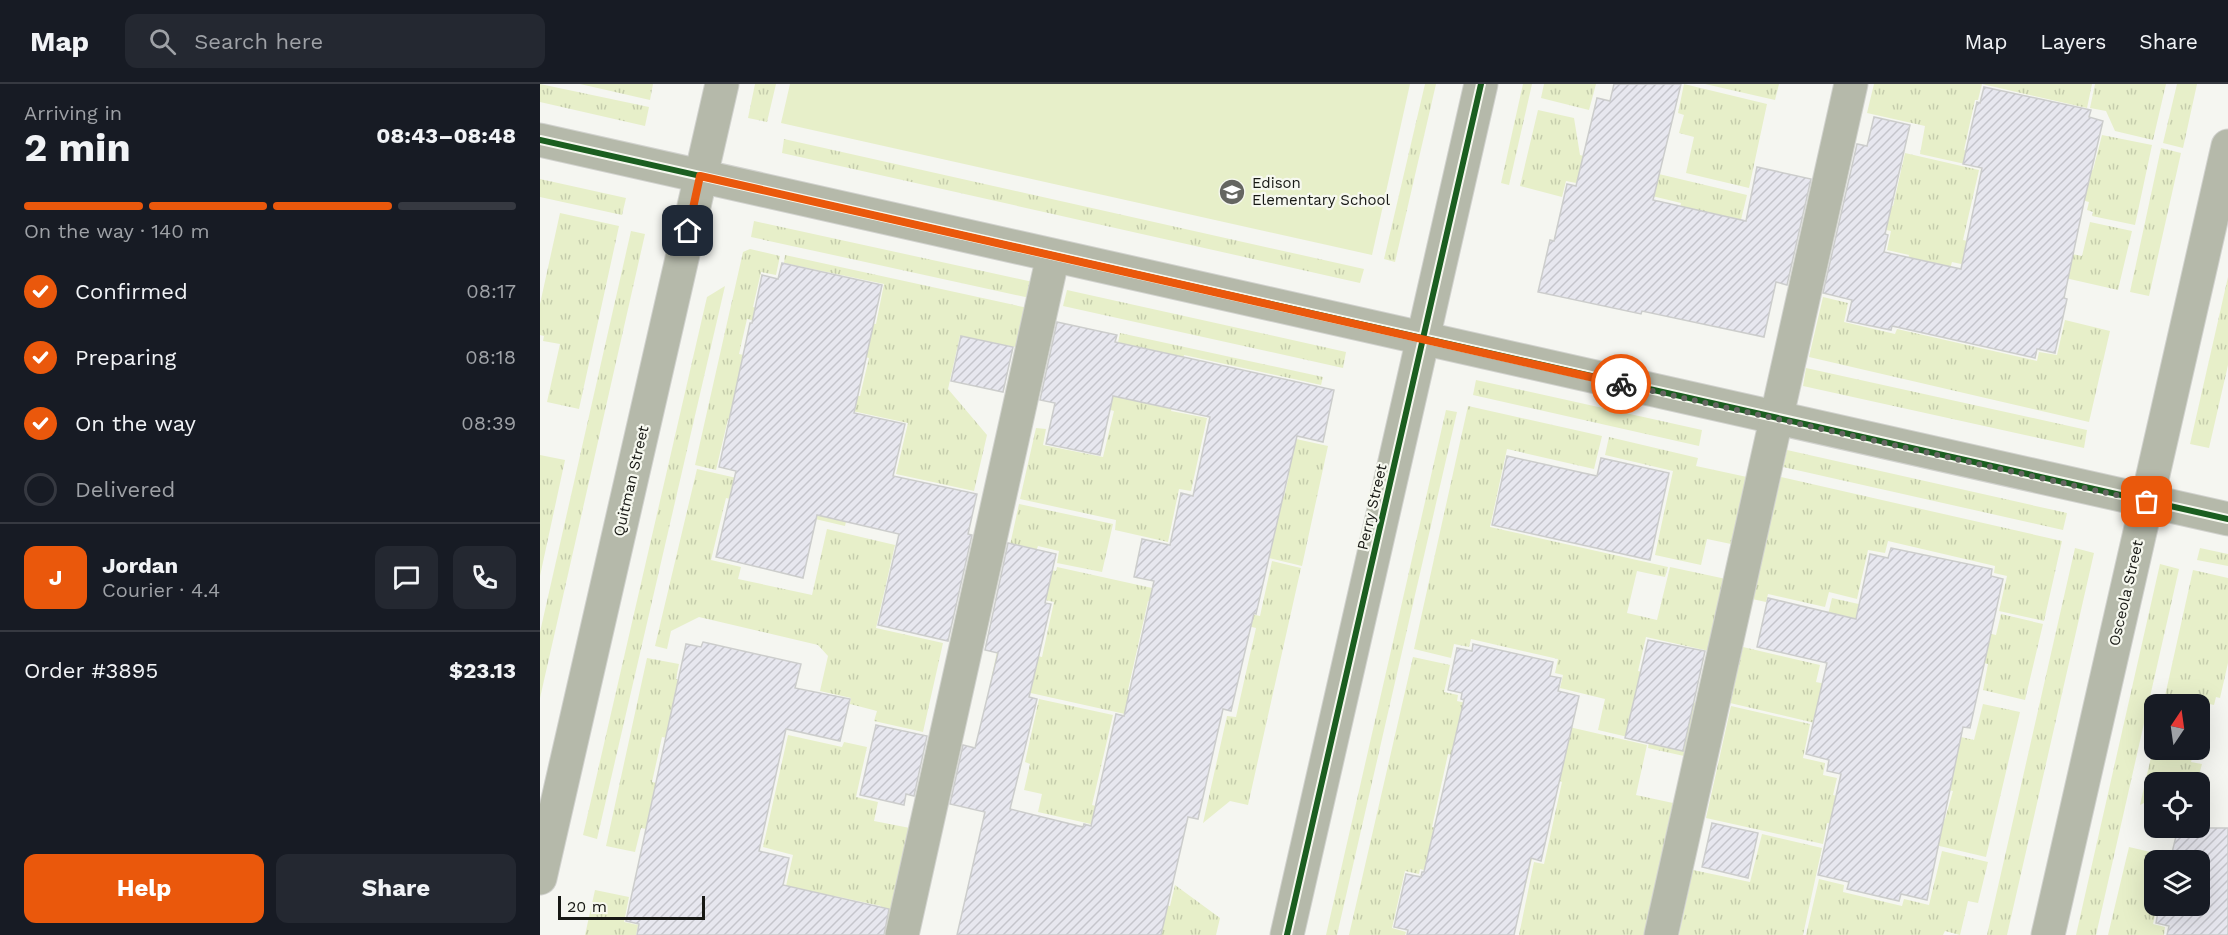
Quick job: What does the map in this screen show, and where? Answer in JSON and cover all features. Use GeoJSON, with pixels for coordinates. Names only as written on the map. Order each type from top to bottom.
{"type":"FeatureCollection","features":[{"type":"Feature","properties":{"kind":"street","name":"Quitman Street"},"geometry":{"type":"LineString","coordinates":[[540,878],[722,84]]}},
{"type":"Feature","properties":{"kind":"street","name":"Perry Street"},"geometry":{"type":"LineString","coordinates":[[1287,935],[1481,84]]}},
{"type":"Feature","properties":{"kind":"street"},"geometry":{"type":"LineString","coordinates":[[1661,935],[1851,84]]}},
{"type":"Feature","properties":{"kind":"street"},"geometry":{"type":"LineString","coordinates":[[540,140],[2228,519]]}},
{"type":"Feature","properties":{"kind":"street","name":"Osceola Street"},"geometry":{"type":"LineString","coordinates":[[2048,935],[2228,146]]}},
{"type":"Feature","properties":{"kind":"street"},"geometry":{"type":"LineString","coordinates":[[902,935],[1053,256]]}},
{"type":"Feature","properties":{"kind":"green space"},"geometry":{"type":"Polygon","coordinates":[[[540,84],[649,107],[645,126],[540,102],[540,84]]]}},
{"type":"Feature","properties":{"kind":"green space"},"geometry":{"type":"Polygon","coordinates":[[[580,84],[653,84],[650,100],[580,84]]]}},
{"type":"Feature","properties":{"kind":"green space"},"geometry":{"type":"Polygon","coordinates":[[[755,84],[776,84],[767,122],[748,118],[755,84]]]}},
{"type":"Feature","properties":{"kind":"green space","name":"Edison Elementary School"},"geometry":{"type":"Polygon","coordinates":[[[790,84],[1410,84],[1372,255],[781,123],[790,84]]]}},
{"type":"Feature","properties":{"kind":"green space"},"geometry":{"type":"Polygon","coordinates":[[[1425,84],[1436,84],[1395,262],[1384,259],[1425,84]]]}},
{"type":"Feature","properties":{"kind":"green space"},"geometry":{"type":"Polygon","coordinates":[[[1523,84],[1532,84],[1509,185],[1501,183],[1523,84]]]}},
{"type":"Feature","properties":{"kind":"green space"},"geometry":{"type":"Polygon","coordinates":[[[1544,84],[1596,84],[1589,110],[1541,98],[1544,84]]]}},
{"type":"Feature","properties":{"kind":"green space"},"geometry":{"type":"Polygon","coordinates":[[[1684,84],[1767,104],[1749,188],[1686,173],[1694,137],[1679,133],[1684,115],[1678,113],[1684,84]]]}},
{"type":"Feature","properties":{"kind":"green space"},"geometry":{"type":"Polygon","coordinates":[[[1705,84],[1779,84],[1775,100],[1705,84]]]}},
{"type":"Feature","properties":{"kind":"green space"},"geometry":{"type":"Polygon","coordinates":[[[1874,84],[1982,84],[1978,100],[1975,100],[1964,150],[1977,154],[1974,166],[1920,154],[1925,126],[1867,113],[1874,84]]]}},
{"type":"Feature","properties":{"kind":"green space"},"geometry":{"type":"Polygon","coordinates":[[[1982,84],[2092,84],[2087,108],[1982,84]]]}},
{"type":"Feature","properties":{"kind":"green space"},"geometry":{"type":"Polygon","coordinates":[[[2095,84],[2166,84],[2153,140],[2115,131],[2106,111],[2090,108],[2095,84]]]}},
{"type":"Feature","properties":{"kind":"green space"},"geometry":{"type":"Polygon","coordinates":[[[2177,84],[2197,84],[2183,148],[2163,143],[2177,84]]]}},
{"type":"Feature","properties":{"kind":"green space"},"geometry":{"type":"Polygon","coordinates":[[[1538,110],[1574,118],[1580,155],[1587,157],[1581,184],[1566,181],[1562,197],[1520,186],[1538,110]]]}},
{"type":"Feature","properties":{"kind":"green space"},"geometry":{"type":"Polygon","coordinates":[[[2102,135],[2152,145],[2135,225],[2092,216],[2093,212],[2087,210],[2089,202],[2078,199],[2083,168],[2093,170],[2102,135]]]}},
{"type":"Feature","properties":{"kind":"green space"},"geometry":{"type":"Polygon","coordinates":[[[784,139],[1364,269],[1360,283],[782,153],[784,139]]]}},
{"type":"Feature","properties":{"kind":"green space"},"geometry":{"type":"Polygon","coordinates":[[[2161,148],[2181,153],[2149,296],[2130,292],[2161,148]]]}},
{"type":"Feature","properties":{"kind":"green space"},"geometry":{"type":"Polygon","coordinates":[[[1905,153],[1979,170],[1963,240],[2024,253],[2019,277],[1952,262],[1949,272],[1894,324],[1909,255],[1887,250],[1891,231],[1842,220],[1846,197],[1893,206],[1905,153]]]}},
{"type":"Feature","properties":{"kind":"green space"},"geometry":{"type":"Polygon","coordinates":[[[1642,170],[1747,195],[1740,224],[1680,210],[1681,203],[1619,188],[1642,170]]]}},
{"type":"Feature","properties":{"kind":"green space"},"geometry":{"type":"Polygon","coordinates":[[[540,179],[626,198],[622,215],[540,197],[540,179]]]}},
{"type":"Feature","properties":{"kind":"green space"},"geometry":{"type":"Polygon","coordinates":[[[560,213],[619,226],[579,409],[547,402],[560,344],[543,341],[544,336],[540,335],[540,304],[560,213]]]}},
{"type":"Feature","properties":{"kind":"green space"},"geometry":{"type":"Polygon","coordinates":[[[754,221],[1033,282],[1030,298],[751,237],[754,221]]]}},
{"type":"Feature","properties":{"kind":"green space"},"geometry":{"type":"Polygon","coordinates":[[[2090,222],[2132,231],[2118,290],[2052,275],[2067,253],[2082,256],[2090,222]]]}},
{"type":"Feature","properties":{"kind":"green space"},"geometry":{"type":"Polygon","coordinates":[[[631,231],[645,234],[540,698],[540,632],[631,231]]]}},
{"type":"Feature","properties":{"kind":"green space"},"geometry":{"type":"Polygon","coordinates":[[[750,249],[780,256],[776,275],[761,272],[753,307],[766,311],[763,323],[747,319],[739,354],[758,358],[754,374],[860,396],[869,358],[856,355],[863,322],[876,324],[884,284],[784,263],[785,255],[1028,308],[1020,348],[960,336],[948,389],[987,435],[974,491],[896,474],[908,423],[751,389],[743,422],[728,419],[716,470],[695,465],[743,252],[750,249]]]}},
{"type":"Feature","properties":{"kind":"green space"},"geometry":{"type":"Polygon","coordinates":[[[2228,277],[2228,365],[2209,448],[2190,444],[2228,277]]]}},
{"type":"Feature","properties":{"kind":"green space"},"geometry":{"type":"Polygon","coordinates":[[[725,286],[597,839],[583,835],[707,297],[725,286]]]}},
{"type":"Feature","properties":{"kind":"green space"},"geometry":{"type":"Polygon","coordinates":[[[1067,290],[1346,352],[1343,368],[1063,306],[1067,290]]]}},
{"type":"Feature","properties":{"kind":"green space"},"geometry":{"type":"Polygon","coordinates":[[[1823,297],[1848,303],[1844,322],[1895,334],[1897,329],[2037,361],[2039,352],[2057,355],[2065,320],[2110,331],[2089,422],[1809,357],[1823,297]]]}},
{"type":"Feature","properties":{"kind":"green space"},"geometry":{"type":"Polygon","coordinates":[[[1120,333],[1323,377],[1321,385],[1184,355],[1171,411],[1207,418],[1191,491],[1179,489],[1168,542],[1115,530],[1116,520],[1020,499],[1036,428],[1046,429],[1043,445],[1103,457],[1114,411],[1104,408],[1120,333]]]}},
{"type":"Feature","properties":{"kind":"green space"},"geometry":{"type":"Polygon","coordinates":[[[1806,368],[2087,430],[2084,448],[1803,386],[1806,368]]]}},
{"type":"Feature","properties":{"kind":"green space"},"geometry":{"type":"Polygon","coordinates":[[[1476,380],[1702,430],[1699,446],[1473,395],[1476,380]]]}},
{"type":"Feature","properties":{"kind":"green space"},"geometry":{"type":"Polygon","coordinates":[[[1468,406],[1602,436],[1594,469],[1507,449],[1490,527],[1668,567],[1665,577],[1637,571],[1627,613],[1657,620],[1670,567],[1726,579],[1709,651],[1646,637],[1638,671],[1658,676],[1654,693],[1696,703],[1684,756],[1648,748],[1649,742],[1598,730],[1605,699],[1560,688],[1563,675],[1555,673],[1558,659],[1471,639],[1469,647],[1454,644],[1451,658],[1414,649],[1468,406]]]}},
{"type":"Feature","properties":{"kind":"green space"},"geometry":{"type":"Polygon","coordinates":[[[1446,410],[1457,412],[1337,935],[1326,935],[1446,410]]]}},
{"type":"Feature","properties":{"kind":"green space"},"geometry":{"type":"Polygon","coordinates":[[[1269,433],[1328,446],[1302,566],[1257,555],[1274,495],[1284,497],[1289,475],[1279,472],[1269,433]]]}},
{"type":"Feature","properties":{"kind":"green space"},"geometry":{"type":"Polygon","coordinates":[[[1609,437],[1698,458],[1696,466],[1747,477],[1731,544],[1707,539],[1701,565],[1655,555],[1673,471],[1605,455],[1609,437]]]}},
{"type":"Feature","properties":{"kind":"green space"},"geometry":{"type":"Polygon","coordinates":[[[1787,450],[2067,513],[2063,530],[1783,467],[1787,450]]]}},
{"type":"Feature","properties":{"kind":"green space"},"geometry":{"type":"Polygon","coordinates":[[[540,455],[565,460],[540,576],[540,455]]]}},
{"type":"Feature","properties":{"kind":"green space"},"geometry":{"type":"Polygon","coordinates":[[[697,469],[850,504],[845,526],[726,498],[711,560],[741,567],[738,579],[812,595],[827,529],[895,545],[876,628],[943,643],[923,732],[874,721],[877,711],[850,704],[851,698],[820,691],[828,656],[818,645],[699,617],[671,631],[667,649],[655,646],[697,469]]]}},
{"type":"Feature","properties":{"kind":"green space"},"geometry":{"type":"Polygon","coordinates":[[[1781,477],[2062,541],[2044,621],[1999,611],[2007,576],[1994,573],[1995,566],[1888,541],[1885,553],[1868,550],[1857,599],[1829,592],[1825,607],[1768,594],[1766,602],[1752,599],[1781,477]]]}},
{"type":"Feature","properties":{"kind":"green space"},"geometry":{"type":"Polygon","coordinates":[[[1019,504],[1113,524],[1102,572],[1057,563],[1059,551],[1038,546],[1036,551],[1010,545],[1019,504]]]}},
{"type":"Feature","properties":{"kind":"green space"},"geometry":{"type":"Polygon","coordinates":[[[2075,548],[2094,553],[2007,935],[1987,935],[2075,548]]]}},
{"type":"Feature","properties":{"kind":"green space"},"geometry":{"type":"Polygon","coordinates":[[[2200,548],[2228,554],[2228,566],[2197,560],[2200,548]]]}},
{"type":"Feature","properties":{"kind":"green space"},"geometry":{"type":"Polygon","coordinates":[[[1272,561],[1301,568],[1248,805],[1230,801],[1203,823],[1227,716],[1236,717],[1256,628],[1171,608],[1174,597],[1260,616],[1272,561]]]}},
{"type":"Feature","properties":{"kind":"green space"},"geometry":{"type":"Polygon","coordinates":[[[2160,564],[2179,569],[2151,694],[2144,694],[2144,723],[2096,935],[2076,935],[2160,564]]]}},
{"type":"Feature","properties":{"kind":"green space"},"geometry":{"type":"Polygon","coordinates":[[[1031,566],[1056,571],[1057,567],[1170,592],[1167,605],[1148,601],[1128,690],[1221,711],[1215,734],[990,684],[998,647],[1042,657],[1054,602],[1008,591],[1031,566]]]}},
{"type":"Feature","properties":{"kind":"green space"},"geometry":{"type":"Polygon","coordinates":[[[2193,570],[2228,578],[2228,663],[2220,698],[2216,697],[2214,705],[2210,704],[2210,694],[2165,694],[2193,570]]]}},
{"type":"Feature","properties":{"kind":"green space"},"geometry":{"type":"Polygon","coordinates":[[[1832,598],[1996,635],[2001,614],[2043,624],[2025,700],[1983,690],[1988,664],[1867,636],[1819,652],[1832,598]]]}},
{"type":"Feature","properties":{"kind":"green space"},"geometry":{"type":"Polygon","coordinates":[[[1743,647],[1820,665],[1816,682],[1849,689],[1849,731],[1730,703],[1743,647]]]}},
{"type":"Feature","properties":{"kind":"green space"},"geometry":{"type":"Polygon","coordinates":[[[1413,657],[1450,665],[1444,692],[1458,695],[1457,701],[1562,725],[1550,778],[1448,754],[1432,827],[1439,829],[1437,838],[1532,859],[1524,893],[1420,869],[1419,874],[1405,871],[1392,928],[1406,932],[1405,935],[1349,935],[1413,657]]]}},
{"type":"Feature","properties":{"kind":"green space"},"geometry":{"type":"Polygon","coordinates":[[[647,658],[679,664],[676,679],[691,683],[677,740],[662,737],[652,782],[665,785],[656,831],[641,828],[635,852],[606,846],[647,658]]]}},
{"type":"Feature","properties":{"kind":"green space"},"geometry":{"type":"Polygon","coordinates":[[[1039,699],[1113,715],[1092,805],[1108,809],[1104,827],[1038,812],[1042,794],[1024,790],[1030,764],[1025,762],[1039,699]]]}},
{"type":"Feature","properties":{"kind":"green space"},"geometry":{"type":"Polygon","coordinates":[[[1983,704],[2020,712],[1986,857],[1897,836],[1922,813],[1945,819],[1953,791],[1939,788],[1858,713],[1974,740],[1983,704]]]}},
{"type":"Feature","properties":{"kind":"green space"},"geometry":{"type":"Polygon","coordinates":[[[1731,706],[1810,724],[1803,758],[1825,763],[1823,775],[1837,778],[1833,795],[1859,801],[1853,828],[1827,823],[1823,844],[1706,818],[1731,706]]]}},
{"type":"Feature","properties":{"kind":"green space"},"geometry":{"type":"Polygon","coordinates":[[[1565,726],[1647,745],[1636,795],[1673,803],[1644,935],[1519,935],[1534,862],[1544,864],[1562,782],[1553,779],[1565,726]]]}},
{"type":"Feature","properties":{"kind":"green space"},"geometry":{"type":"Polygon","coordinates":[[[788,735],[842,747],[844,742],[867,747],[856,797],[878,802],[874,821],[910,828],[886,935],[875,933],[881,906],[835,896],[829,919],[781,908],[793,855],[763,847],[788,735]]]}},
{"type":"Feature","properties":{"kind":"green space"},"geometry":{"type":"Polygon","coordinates":[[[2150,760],[2192,760],[2191,762],[2202,764],[2200,772],[2148,772],[2150,760]]]}},
{"type":"Feature","properties":{"kind":"green space"},"geometry":{"type":"Polygon","coordinates":[[[2144,788],[2144,803],[2140,805],[2144,788]]]}},
{"type":"Feature","properties":{"kind":"green space"},"geometry":{"type":"Polygon","coordinates":[[[1762,834],[1822,848],[1803,935],[1679,935],[1693,870],[1750,882],[1762,834]]]}},
{"type":"Feature","properties":{"kind":"green space"},"geometry":{"type":"Polygon","coordinates":[[[2129,847],[2144,850],[2144,916],[2155,916],[2153,924],[2165,927],[2164,935],[2108,935],[2129,847]]]}},
{"type":"Feature","properties":{"kind":"green space"},"geometry":{"type":"Polygon","coordinates":[[[1942,851],[1988,862],[1978,903],[1968,901],[1960,935],[1945,931],[1943,935],[1806,935],[1819,879],[1844,885],[1843,892],[1902,906],[1904,899],[1929,905],[1942,851]]]}},
{"type":"Feature","properties":{"kind":"green space"},"geometry":{"type":"Polygon","coordinates":[[[1175,885],[1220,918],[1216,935],[1116,935],[1100,889],[1170,906],[1175,885]]]}},
{"type":"Feature","properties":{"kind":"green space"},"geometry":{"type":"Polygon","coordinates":[[[595,890],[629,897],[624,922],[638,925],[636,935],[585,935],[595,890]]]}},
{"type":"Feature","properties":{"kind":"building"},"geometry":{"type":"Polygon","coordinates":[[[1614,84],[1681,84],[1653,200],[1746,221],[1757,167],[1811,179],[1787,285],[1776,282],[1764,337],[1538,292],[1550,240],[1554,241],[1567,184],[1576,186],[1597,98],[1610,101],[1614,84]]]}},
{"type":"Feature","properties":{"kind":"building"},"geometry":{"type":"Polygon","coordinates":[[[1984,87],[2091,110],[2089,117],[2103,121],[2064,298],[2067,299],[2055,353],[2037,349],[2035,358],[1892,326],[1891,330],[1847,321],[1852,300],[1823,293],[1857,144],[1867,146],[1874,117],[1910,125],[1885,234],[1888,235],[1884,252],[1961,269],[1982,168],[1963,164],[1977,102],[1980,103],[1984,87]]]}},
{"type":"Feature","properties":{"kind":"building"},"geometry":{"type":"Polygon","coordinates":[[[782,263],[882,285],[854,413],[905,424],[893,476],[977,494],[968,534],[972,535],[948,641],[878,625],[899,534],[817,515],[803,578],[716,557],[736,471],[719,467],[750,323],[752,323],[762,275],[778,279],[782,263]]]}},
{"type":"Feature","properties":{"kind":"building"},"geometry":{"type":"Polygon","coordinates":[[[1057,322],[1117,335],[1115,342],[1334,390],[1323,442],[1297,436],[1231,711],[1223,709],[1198,819],[1188,817],[1161,935],[957,935],[985,812],[950,804],[963,745],[975,748],[998,653],[985,650],[1008,543],[1056,554],[1045,603],[1051,604],[1029,697],[1037,699],[1010,809],[1083,827],[1084,824],[1091,826],[1116,714],[1124,716],[1154,581],[1134,577],[1142,539],[1170,545],[1181,493],[1193,496],[1210,417],[1113,396],[1100,455],[1046,444],[1055,403],[1040,400],[1057,322]]]}},
{"type":"Feature","properties":{"kind":"building"},"geometry":{"type":"Polygon","coordinates":[[[961,336],[1013,347],[1003,392],[951,381],[961,336]]]}},
{"type":"Feature","properties":{"kind":"building"},"geometry":{"type":"Polygon","coordinates":[[[1507,456],[1597,476],[1601,458],[1669,473],[1650,560],[1492,525],[1507,456]]]}},
{"type":"Feature","properties":{"kind":"building"},"geometry":{"type":"Polygon","coordinates":[[[1891,548],[1992,569],[1991,576],[2003,579],[1970,728],[1963,727],[1927,900],[1901,894],[1899,901],[1847,889],[1849,882],[1818,875],[1841,774],[1827,771],[1829,760],[1806,754],[1827,663],[1757,647],[1768,598],[1856,619],[1870,554],[1888,558],[1891,548]]]}},
{"type":"Feature","properties":{"kind":"building"},"geometry":{"type":"Polygon","coordinates":[[[1648,640],[1705,651],[1683,751],[1625,738],[1648,640]]]}},
{"type":"Feature","properties":{"kind":"building"},"geometry":{"type":"Polygon","coordinates":[[[703,642],[801,664],[795,688],[850,699],[840,741],[786,729],[759,851],[789,858],[783,885],[889,909],[884,935],[637,935],[639,924],[626,921],[686,644],[701,647],[703,642]]]}},
{"type":"Feature","properties":{"kind":"building"},"geometry":{"type":"Polygon","coordinates":[[[1473,644],[1553,662],[1550,676],[1561,678],[1558,691],[1579,696],[1541,861],[1531,858],[1514,935],[1407,935],[1408,930],[1394,927],[1406,874],[1421,877],[1424,872],[1464,700],[1461,699],[1462,693],[1448,690],[1457,648],[1472,651],[1473,644]]]}},
{"type":"Feature","properties":{"kind":"building"},"geometry":{"type":"Polygon","coordinates":[[[876,725],[927,736],[914,796],[906,794],[904,805],[860,795],[876,725]]]}},
{"type":"Feature","properties":{"kind":"building"},"geometry":{"type":"Polygon","coordinates":[[[1712,823],[1758,833],[1748,878],[1702,867],[1712,823]]]}},
{"type":"Feature","properties":{"kind":"building"},"geometry":{"type":"Polygon","coordinates":[[[2210,828],[2228,828],[2228,935],[2167,935],[2169,926],[2156,923],[2157,916],[2210,916],[2210,850],[2173,850],[2176,838],[2210,838],[2210,828]]]}},
{"type":"Feature","properties":{"kind":"cycle path"},"geometry":{"type":"LineString","coordinates":[[1287,935],[1481,84]]}},
{"type":"Feature","properties":{"kind":"cycle path"},"geometry":{"type":"LineString","coordinates":[[540,140],[2228,519]]}},
{"type":"Feature","properties":{"kind":"way so far"},"geometry":{"type":"LineString","coordinates":[[1621,384],[2147,502]]}},
{"type":"Feature","properties":{"kind":"place","name":"Edison Elementary School"},"geometry":{"type":"Point","coordinates":[1232,192]}},
{"type":"Feature","properties":{"kind":"route"},"geometry":{"type":"LineString","coordinates":[[688,231],[700,176],[1621,384]]}}]}
